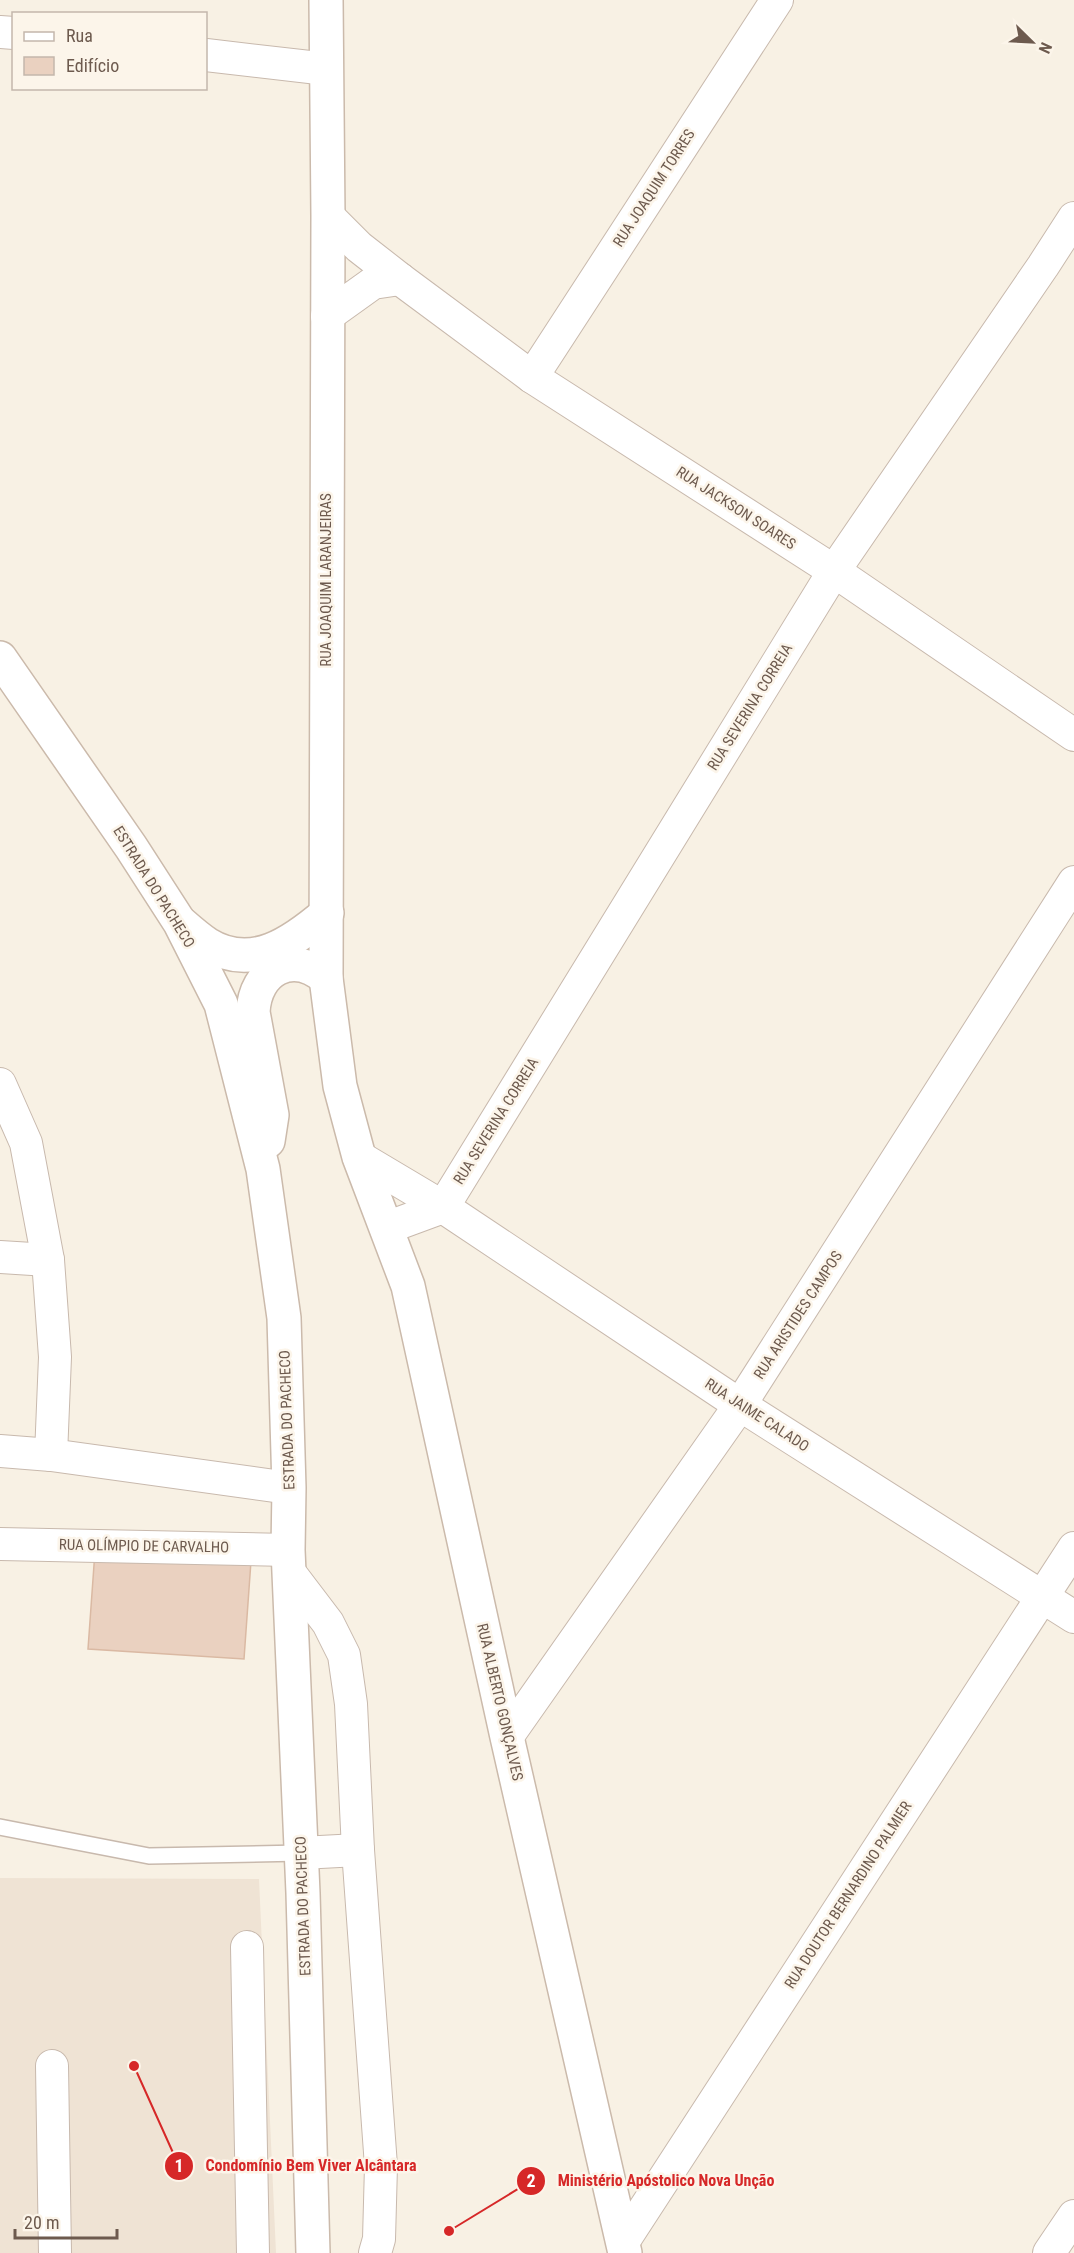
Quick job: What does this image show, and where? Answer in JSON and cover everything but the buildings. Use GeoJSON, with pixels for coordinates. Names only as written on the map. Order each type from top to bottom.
{"type":"FeatureCollection","features":[{"type":"Feature","properties":{"kind":"main road","name":"RUA JOAQUIM LARANJEIRAS"},"geometry":{"type":"LineString","coordinates":[[330,6],[327,69],[326,978],[340,1086],[359,1157]]}},
{"type":"Feature","properties":{"kind":"main road","name":"ESTRADA DO PACHECO"},"geometry":{"type":"LineString","coordinates":[[0,658],[131,847],[180,923],[221,1004],[263,1169],[284,1318],[289,1561],[301,1853],[313,2253]]}},
{"type":"Feature","properties":{"kind":"main road"},"geometry":{"type":"LineString","coordinates":[[180,923],[209,945],[228,953],[252,956],[284,944],[327,913]]}},
{"type":"Feature","properties":{"kind":"main road"},"geometry":{"type":"LineString","coordinates":[[263,1169],[272,1115],[253,1012],[254,999],[259,985],[267,975],[291,964],[304,965],[316,970],[326,978]]}},
{"type":"Feature","properties":{"kind":"main road","name":"RUA ALBERTO GONÇALVES"},"geometry":{"type":"LineString","coordinates":[[359,1157],[408,1286],[507,1737],[624,2248]]}},
{"type":"Feature","properties":{"kind":"street","name":"RUA JOAQUIM TORRES"},"geometry":{"type":"LineString","coordinates":[[532,377],[777,0]]}},
{"type":"Feature","properties":{"kind":"street"},"geometry":{"type":"LineString","coordinates":[[207,55],[327,69]]}},
{"type":"Feature","properties":{"kind":"street","name":"RUA JACKSON SOARES"},"geometry":{"type":"LineString","coordinates":[[328,216],[360,247],[400,279],[532,377],[834,571],[1074,735]]}},
{"type":"Feature","properties":{"kind":"street","name":"RUA SEVERINA CORREIA"},"geometry":{"type":"LineString","coordinates":[[443,1207],[834,571],[1074,218]]}},
{"type":"Feature","properties":{"kind":"street"},"geometry":{"type":"LineString","coordinates":[[327,316],[373,283],[400,279]]}},
{"type":"Feature","properties":{"kind":"street","name":"RUA ARISTIDES CAMPOS"},"geometry":{"type":"LineString","coordinates":[[507,1737],[740,1405],[1074,882]]}},
{"type":"Feature","properties":{"kind":"street"},"geometry":{"type":"LineString","coordinates":[[0,1084],[26,1143],[48,1260],[55,1358],[51,1455]]}},
{"type":"Feature","properties":{"kind":"street","name":"RUA JAIME CALADO"},"geometry":{"type":"LineString","coordinates":[[359,1157],[443,1207],[740,1405],[1074,1617]]}},
{"type":"Feature","properties":{"kind":"street"},"geometry":{"type":"LineString","coordinates":[[386,1228],[443,1207]]}},
{"type":"Feature","properties":{"kind":"street"},"geometry":{"type":"LineString","coordinates":[[0,1257],[48,1260]]}},
{"type":"Feature","properties":{"kind":"street"},"geometry":{"type":"LineString","coordinates":[[0,1451],[51,1455],[289,1488]]}},
{"type":"Feature","properties":{"kind":"street","name":"RUA OLÍMPIO DE CARVALHO"},"geometry":{"type":"LineString","coordinates":[[0,1544],[289,1561]]}},
{"type":"Feature","properties":{"kind":"street","name":"RUA DOUTOR BERNARDINO PALMIER"},"geometry":{"type":"LineString","coordinates":[[624,2248],[1074,1548]]}},
{"type":"Feature","properties":{"kind":"street"},"geometry":{"type":"LineString","coordinates":[[289,1561],[328,1623],[344,1655],[351,1704],[358,1850],[381,2166],[379,2239],[375,2253]]}},
{"type":"Feature","properties":{"kind":"street"},"geometry":{"type":"LineString","coordinates":[[301,1853],[358,1850]]}},
{"type":"Feature","properties":{"kind":"street"},"geometry":{"type":"LineString","coordinates":[[247,1947],[253,2253]]}},
{"type":"Feature","properties":{"kind":"street"},"geometry":{"type":"LineString","coordinates":[[52,2066],[55,2253]]}},
{"type":"Feature","properties":{"kind":"street"},"geometry":{"type":"LineString","coordinates":[[1049,2253],[1074,2216]]}},
{"type":"Feature","properties":{"kind":"lane"},"geometry":{"type":"LineString","coordinates":[[0,1827],[149,1856],[301,1853]]}},
{"type":"Feature","properties":{"kind":"shaded area"},"geometry":{"type":"Polygon","coordinates":[[[0,1878],[259,1879],[276,2253],[0,2253],[0,1878]]]}},
{"type":"Feature","properties":{"kind":"place","name":"Condomínio Bem Viver Alcântara"},"geometry":{"type":"Point","coordinates":[134,2066]}},
{"type":"Feature","properties":{"kind":"place","name":"Ministério Apóstolico Nova Unção"},"geometry":{"type":"Point","coordinates":[449,2231]}}]}
